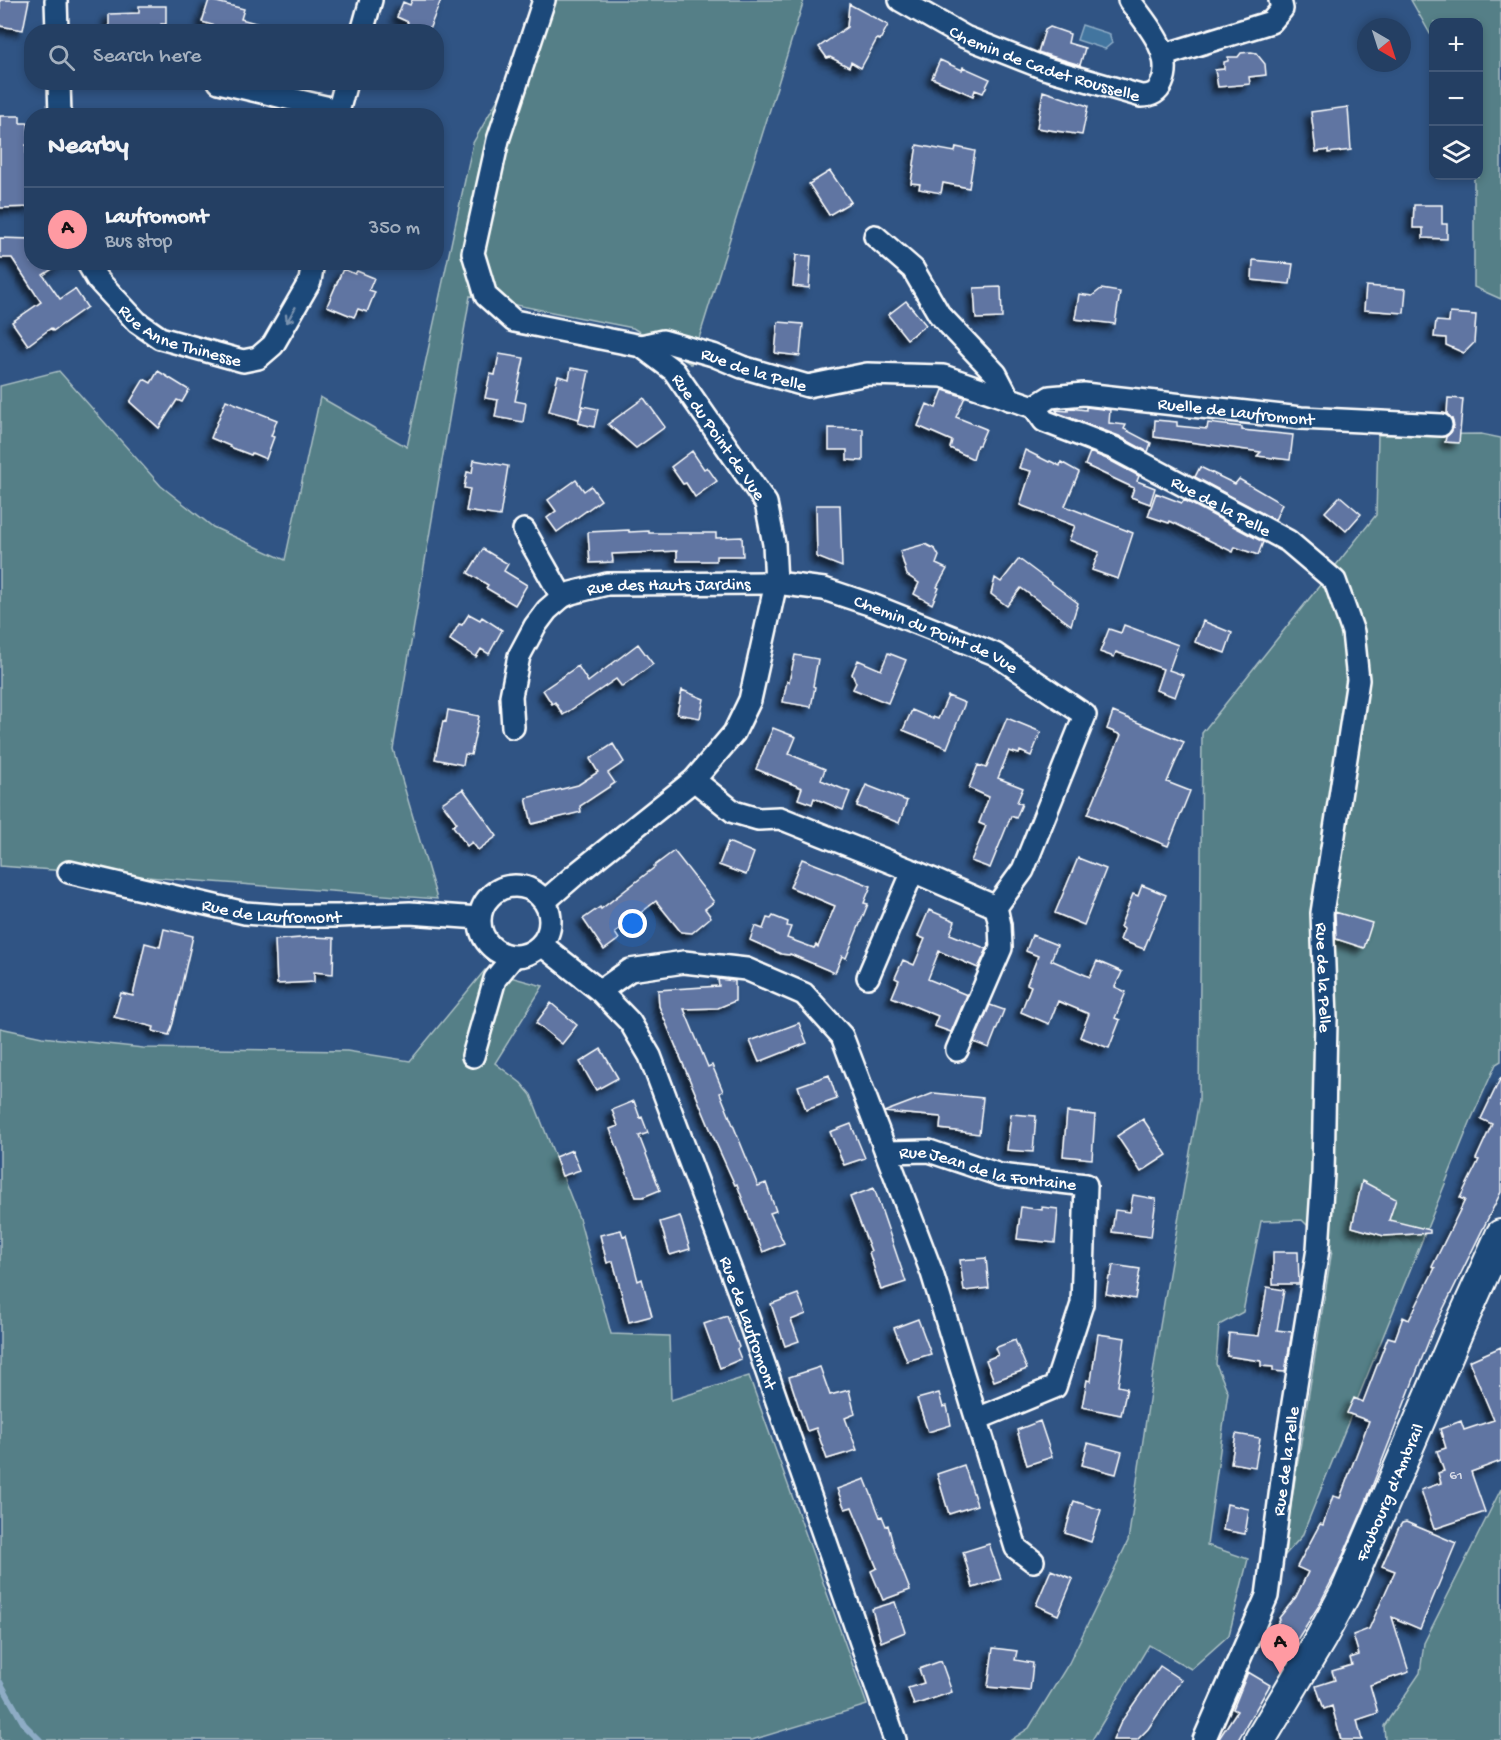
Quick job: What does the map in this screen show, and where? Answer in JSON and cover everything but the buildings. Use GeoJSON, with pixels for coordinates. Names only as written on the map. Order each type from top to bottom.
{"type":"FeatureCollection","features":[{"type":"Feature","properties":{"kind":"main road","name":"Faubourg d'Ambrail"},"geometry":{"type":"LineString","coordinates":[[1260,1740],[1346,1592],[1501,1235]]}},
{"type":"Feature","properties":{"kind":"street"},"geometry":{"type":"LineString","coordinates":[[56,0],[57,24]]}},
{"type":"Feature","properties":{"kind":"street"},"geometry":{"type":"LineString","coordinates":[[364,24],[371,0]]}},
{"type":"Feature","properties":{"kind":"street","name":"Rue du Point de Vue"},"geometry":{"type":"LineString","coordinates":[[544,0],[498,140],[473,253],[486,297],[514,321],[641,346],[674,371],[766,502],[774,544],[776,583],[750,699],[734,733],[694,780],[545,901]]}},
{"type":"Feature","properties":{"kind":"street","name":"Chemin de Cadet Rousselle"},"geometry":{"type":"LineString","coordinates":[[900,0],[965,37],[1034,64],[1141,96],[1152,96],[1160,89],[1165,77],[1164,55]]}},
{"type":"Feature","properties":{"kind":"street"},"geometry":{"type":"LineString","coordinates":[[1129,0],[1158,42],[1164,55],[1271,22],[1282,9],[1280,0]]}},
{"type":"Feature","properties":{"kind":"street"},"geometry":{"type":"LineString","coordinates":[[59,90],[60,108]]}},
{"type":"Feature","properties":{"kind":"street"},"geometry":{"type":"LineString","coordinates":[[249,90],[318,108]]}},
{"type":"Feature","properties":{"kind":"street"},"geometry":{"type":"LineString","coordinates":[[338,108],[344,90]]}},
{"type":"Feature","properties":{"kind":"street"},"geometry":{"type":"LineString","coordinates":[[875,236],[913,269],[939,314],[996,374],[1009,399]]}},
{"type":"Feature","properties":{"kind":"street","name":"Rue Anne Thinesse"},"geometry":{"type":"LineString","coordinates":[[92,270],[137,322],[160,338],[243,360],[258,358],[273,345],[310,281],[312,270]]}},
{"type":"Feature","properties":{"kind":"street","name":"Rue de la Pelle"},"geometry":{"type":"LineString","coordinates":[[641,346],[663,341],[808,386],[867,374],[944,376],[1034,407],[1044,421],[1114,448],[1288,541],[1335,581],[1353,632],[1358,680],[1322,912],[1326,1019],[1323,1174],[1318,1249],[1288,1434],[1267,1596],[1204,1740]]}},
{"type":"Feature","properties":{"kind":"street","name":"Ruelle de Laufromont"},"geometry":{"type":"LineString","coordinates":[[1034,407],[1050,397],[1084,394],[1301,418],[1441,425]]}},
{"type":"Feature","properties":{"kind":"street","name":"Rue des Hauts Jardins"},"geometry":{"type":"LineString","coordinates":[[524,530],[562,597]]}},
{"type":"Feature","properties":{"kind":"street","name":"Rue des Hauts Jardins"},"geometry":{"type":"LineString","coordinates":[[513,727],[510,696],[519,656],[534,626],[547,609],[562,597],[607,584],[776,583]]}},
{"type":"Feature","properties":{"kind":"street","name":"Chemin du Point de Vue"},"geometry":{"type":"LineString","coordinates":[[776,583],[824,589],[872,605],[995,654],[1085,715],[1023,870],[996,907]]}},
{"type":"Feature","properties":{"kind":"street"},"geometry":{"type":"LineString","coordinates":[[694,780],[734,812],[758,819],[780,818],[996,907],[1001,948],[957,1050]]}},
{"type":"Feature","properties":{"kind":"street"},"geometry":{"type":"LineString","coordinates":[[868,977],[913,871]]}},
{"type":"Feature","properties":{"kind":"street","name":"Rue de Laufromont"},"geometry":{"type":"LineString","coordinates":[[69,872],[245,913],[338,916],[410,913],[479,918]]}},
{"type":"Feature","properties":{"kind":"street"},"geometry":{"type":"LineString","coordinates":[[509,886],[522,886],[536,892],[545,901],[550,913],[551,926],[547,938],[533,952],[513,957],[501,954],[488,945],[482,934],[479,918],[487,899],[497,891],[509,886]]}},
{"type":"Feature","properties":{"kind":"street","name":"Rue de Laufromont"},"geometry":{"type":"LineString","coordinates":[[542,945],[600,991],[630,1022],[650,1056],[740,1295],[895,1740]]}},
{"type":"Feature","properties":{"kind":"street"},"geometry":{"type":"LineString","coordinates":[[473,1056],[495,979],[513,957]]}},
{"type":"Feature","properties":{"kind":"street","name":"Rue Jean de la Fontaine"},"geometry":{"type":"LineString","coordinates":[[600,991],[630,970],[684,962],[746,969],[804,994],[842,1036],[932,1273],[1016,1548],[1033,1561]]}},
{"type":"Feature","properties":{"kind":"street","name":"Rue Jean de la Fontaine"},"geometry":{"type":"LineString","coordinates":[[886,1152],[929,1151],[1000,1175],[1086,1185],[1082,1304],[1055,1386],[977,1419]]}},
{"type":"Feature","properties":{"kind":"green space"},"geometry":{"type":"Polygon","coordinates":[[[554,0],[804,0],[691,364],[633,328],[470,296],[393,749],[437,899],[0,866],[0,386],[59,371],[161,486],[213,527],[285,560],[320,397],[407,447],[473,143],[554,0]]]}},
{"type":"Feature","properties":{"kind":"green space"},"geometry":{"type":"Polygon","coordinates":[[[1411,0],[1501,0],[1501,299],[1474,287],[1474,180],[1483,180],[1483,18],[1429,18],[1429,32],[1411,0]]]}},
{"type":"Feature","properties":{"kind":"green space"},"geometry":{"type":"Polygon","coordinates":[[[1481,434],[1501,438],[1501,1061],[1496,1064],[1471,1120],[1302,1536],[1285,1555],[1288,1523],[1332,1250],[1302,1220],[1261,1221],[1243,1312],[1219,1325],[1216,1364],[1228,1392],[1207,1545],[1248,1559],[1229,1635],[1191,1669],[1149,1645],[1092,1740],[1011,1740],[1029,1728],[1069,1663],[1128,1541],[1160,1326],[1199,1100],[1202,733],[1376,515],[1378,435],[1481,434]]]}},
{"type":"Feature","properties":{"kind":"green space"},"geometry":{"type":"Polygon","coordinates":[[[485,970],[543,986],[495,1063],[521,1083],[531,1095],[579,1218],[611,1334],[669,1336],[671,1400],[749,1376],[867,1705],[752,1740],[0,1740],[0,1028],[42,1037],[143,1048],[347,1051],[410,1061],[485,970]]]}},
{"type":"Feature","properties":{"kind":"green space"},"geometry":{"type":"Polygon","coordinates":[[[1501,1489],[1501,1740],[1385,1740],[1384,1726],[1420,1673],[1424,1643],[1501,1489]]]}},
{"type":"Feature","properties":{"kind":"water"},"geometry":{"type":"Polygon","coordinates":[[[1082,25],[1110,34],[1112,43],[1105,49],[1077,40],[1082,25]]]}},
{"type":"Feature","properties":{"kind":"waterway"},"geometry":{"type":"LineString","coordinates":[[0,1682],[24,1724],[40,1740]]}},
{"type":"Feature","properties":{"kind":"place","name":"Laufromont"},"geometry":{"type":"Point","coordinates":[1280,1674]}}]}
